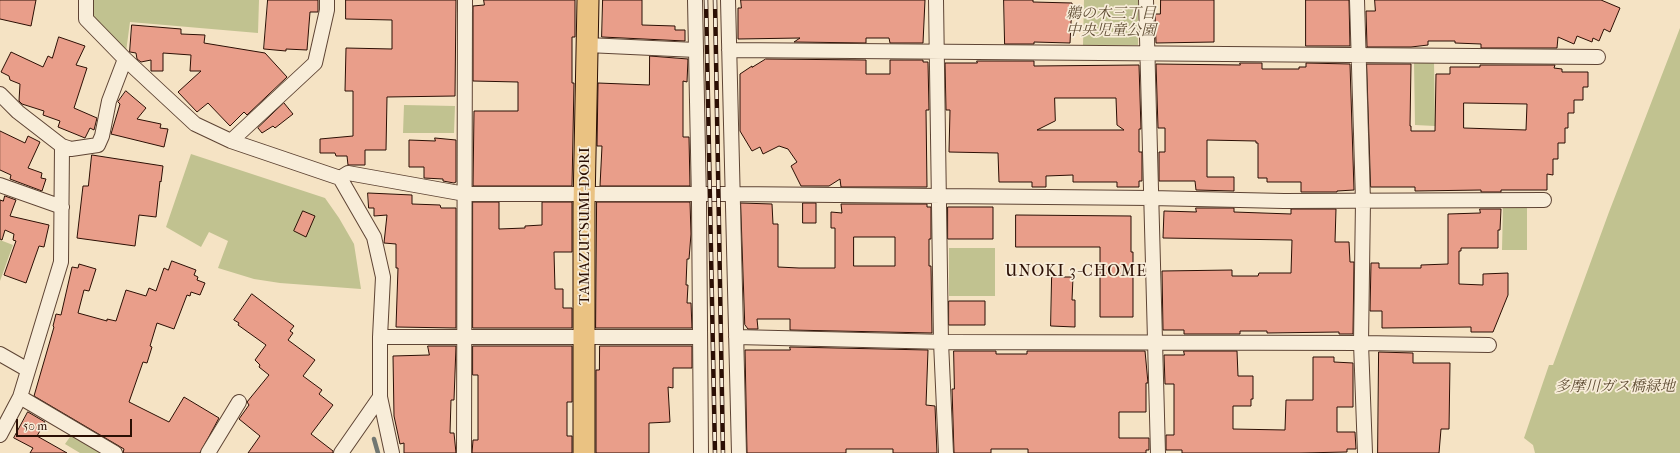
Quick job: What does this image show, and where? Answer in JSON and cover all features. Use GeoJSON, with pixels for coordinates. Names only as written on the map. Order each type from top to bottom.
{"type":"FeatureCollection","features":[{"type":"Feature","properties":{"kind":"main road","name":"TAMAZUTSUMI-DORI"},"geometry":{"type":"LineString","coordinates":[[584,453],[584,194],[588,0]]}},
{"type":"Feature","properties":{"kind":"street"},"geometry":{"type":"LineString","coordinates":[[86,0],[86,19],[125,59],[195,124],[231,141],[340,178],[374,236],[383,277],[380,337],[380,397],[392,453]]}},
{"type":"Feature","properties":{"kind":"street"},"geometry":{"type":"LineString","coordinates":[[231,141],[315,63],[327,10],[327,0]]}},
{"type":"Feature","properties":{"kind":"street"},"geometry":{"type":"LineString","coordinates":[[464,453],[465,0]]}},
{"type":"Feature","properties":{"kind":"street"},"geometry":{"type":"LineString","coordinates":[[695,0],[699,195],[701,453]]}},
{"type":"Feature","properties":{"kind":"street"},"geometry":{"type":"LineString","coordinates":[[728,0],[739,453]]}},
{"type":"Feature","properties":{"kind":"street"},"geometry":{"type":"LineString","coordinates":[[936,0],[938,52],[941,342],[946,453]]}},
{"type":"Feature","properties":{"kind":"street"},"geometry":{"type":"LineString","coordinates":[[1146,0],[1158,453]]}},
{"type":"Feature","properties":{"kind":"street"},"geometry":{"type":"LineString","coordinates":[[1357,0],[1363,201],[1362,343],[1365,453]]}},
{"type":"Feature","properties":{"kind":"street"},"geometry":{"type":"LineString","coordinates":[[587,45],[696,50]]}},
{"type":"Feature","properties":{"kind":"street"},"geometry":{"type":"LineString","coordinates":[[729,50],[1598,57]]}},
{"type":"Feature","properties":{"kind":"street"},"geometry":{"type":"LineString","coordinates":[[0,94],[18,112],[62,146],[71,149],[98,145],[102,136],[109,101],[125,59]]}},
{"type":"Feature","properties":{"kind":"street"},"geometry":{"type":"LineString","coordinates":[[2,429],[20,397],[61,262],[62,146]]}},
{"type":"Feature","properties":{"kind":"street"},"geometry":{"type":"LineString","coordinates":[[340,178],[348,173],[465,194],[732,194],[1363,201],[1544,200]]}},
{"type":"Feature","properties":{"kind":"street"},"geometry":{"type":"LineString","coordinates":[[0,185],[62,207]]}},
{"type":"Feature","properties":{"kind":"street"},"geometry":{"type":"LineString","coordinates":[[380,337],[700,337]]}},
{"type":"Feature","properties":{"kind":"street"},"geometry":{"type":"LineString","coordinates":[[736,337],[941,342],[1362,343],[1489,345]]}},
{"type":"Feature","properties":{"kind":"street"},"geometry":{"type":"LineString","coordinates":[[0,354],[28,370]]}},
{"type":"Feature","properties":{"kind":"street"},"geometry":{"type":"LineString","coordinates":[[20,397],[115,453]]}},
{"type":"Feature","properties":{"kind":"street"},"geometry":{"type":"LineString","coordinates":[[341,453],[380,397]]}},
{"type":"Feature","properties":{"kind":"street"},"geometry":{"type":"LineString","coordinates":[[208,453],[239,402]]}},
{"type":"Feature","properties":{"kind":"green space"},"geometry":{"type":"Polygon","coordinates":[[[92,0],[259,0],[258,33],[130,22],[126,52],[92,20],[92,0]]]}},
{"type":"Feature","properties":{"kind":"green space","name":"鵜の木三丁目 中央児童公園"},"geometry":{"type":"Polygon","coordinates":[[[1084,0],[1138,0],[1138,45],[1083,45],[1084,0]]]}},
{"type":"Feature","properties":{"kind":"green space","name":"多摩川ガス橋緑地"},"geometry":{"type":"Polygon","coordinates":[[[1680,28],[1680,453],[1535,453],[1533,445],[1524,438],[1549,365],[1553,365],[1609,212],[1680,28]]]}},
{"type":"Feature","properties":{"kind":"green space"},"geometry":{"type":"Polygon","coordinates":[[[1414,62],[1434,62],[1435,126],[1415,125],[1414,62]]]}},
{"type":"Feature","properties":{"kind":"green space"},"geometry":{"type":"Polygon","coordinates":[[[404,105],[455,106],[454,133],[403,133],[404,105]]]}},
{"type":"Feature","properties":{"kind":"green space"},"geometry":{"type":"Polygon","coordinates":[[[191,154],[325,198],[354,244],[361,289],[280,283],[254,279],[218,268],[228,241],[209,232],[201,247],[166,227],[191,154]]]}},
{"type":"Feature","properties":{"kind":"green space"},"geometry":{"type":"Polygon","coordinates":[[[1503,206],[1527,206],[1527,250],[1502,250],[1503,206]]]}},
{"type":"Feature","properties":{"kind":"green space"},"geometry":{"type":"Polygon","coordinates":[[[0,240],[13,245],[0,281],[0,240]]]}},
{"type":"Feature","properties":{"kind":"green space"},"geometry":{"type":"Polygon","coordinates":[[[949,248],[995,248],[995,296],[949,296],[949,248]]]}},
{"type":"Feature","properties":{"kind":"green space"},"geometry":{"type":"Polygon","coordinates":[[[72,434],[106,453],[80,453],[65,444],[72,434]]]}},
{"type":"Feature","properties":{"kind":"building"},"geometry":{"type":"Polygon","coordinates":[[[0,0],[36,0],[31,26],[0,19],[0,0]]]}},
{"type":"Feature","properties":{"kind":"building"},"geometry":{"type":"Polygon","coordinates":[[[268,0],[318,0],[318,12],[310,12],[307,50],[286,49],[286,51],[264,49],[268,0]]]}},
{"type":"Feature","properties":{"kind":"building"},"geometry":{"type":"Polygon","coordinates":[[[346,0],[456,0],[455,96],[387,97],[386,150],[365,150],[365,165],[348,165],[347,156],[336,156],[335,153],[320,153],[320,139],[353,136],[353,91],[345,91],[346,48],[392,49],[392,20],[346,19],[346,0]]]}},
{"type":"Feature","properties":{"kind":"building"},"geometry":{"type":"Polygon","coordinates":[[[484,0],[575,0],[575,37],[572,37],[572,83],[574,83],[572,186],[473,186],[474,111],[518,111],[518,82],[473,81],[473,6],[484,5],[484,0]]]}},
{"type":"Feature","properties":{"kind":"building"},"geometry":{"type":"Polygon","coordinates":[[[603,0],[642,0],[642,25],[675,26],[675,30],[685,30],[685,41],[602,37],[603,0]]]}},
{"type":"Feature","properties":{"kind":"building"},"geometry":{"type":"Polygon","coordinates":[[[741,0],[925,0],[923,43],[890,43],[889,38],[866,38],[866,43],[794,42],[800,38],[738,39],[738,8],[741,8],[741,0]]]}},
{"type":"Feature","properties":{"kind":"building"},"geometry":{"type":"Polygon","coordinates":[[[1004,0],[1033,0],[1033,2],[1072,3],[1070,43],[1034,42],[1034,44],[1005,44],[1004,0]]]}},
{"type":"Feature","properties":{"kind":"building"},"geometry":{"type":"Polygon","coordinates":[[[1161,0],[1214,0],[1214,42],[1156,43],[1155,14],[1160,14],[1161,0]]]}},
{"type":"Feature","properties":{"kind":"building"},"geometry":{"type":"Polygon","coordinates":[[[1306,0],[1349,0],[1350,46],[1306,46],[1306,0]]]}},
{"type":"Feature","properties":{"kind":"building"},"geometry":{"type":"Polygon","coordinates":[[[1375,0],[1601,0],[1620,8],[1610,32],[1604,29],[1599,41],[1593,38],[1592,42],[1577,36],[1574,44],[1558,37],[1557,48],[1481,48],[1481,44],[1455,43],[1455,41],[1428,41],[1428,45],[1411,47],[1367,47],[1366,11],[1375,11],[1375,0]]]}},
{"type":"Feature","properties":{"kind":"building"},"geometry":{"type":"Polygon","coordinates":[[[132,25],[181,29],[181,34],[205,35],[204,43],[265,53],[287,77],[247,115],[244,112],[230,126],[208,103],[197,112],[178,92],[201,71],[190,71],[191,55],[163,53],[163,71],[151,71],[151,60],[141,62],[137,59],[136,53],[130,52],[132,25]]]}},
{"type":"Feature","properties":{"kind":"building"},"geometry":{"type":"Polygon","coordinates":[[[59,37],[85,46],[76,65],[87,68],[74,108],[97,118],[94,130],[90,128],[85,138],[58,127],[60,121],[43,115],[44,111],[22,104],[19,101],[20,84],[10,80],[9,76],[1,72],[11,52],[43,67],[48,56],[52,58],[59,37]]]}},
{"type":"Feature","properties":{"kind":"building"},"geometry":{"type":"Polygon","coordinates":[[[650,56],[688,59],[687,82],[683,81],[683,137],[689,137],[690,186],[600,186],[602,146],[597,146],[598,83],[649,85],[650,56]]]}},
{"type":"Feature","properties":{"kind":"building"},"geometry":{"type":"Polygon","coordinates":[[[766,59],[866,60],[866,74],[890,74],[890,60],[923,60],[923,62],[928,62],[929,110],[926,110],[927,187],[841,187],[840,179],[829,186],[801,186],[791,166],[797,162],[788,149],[779,146],[763,154],[760,147],[752,151],[740,131],[740,74],[766,59]]]}},
{"type":"Feature","properties":{"kind":"building"},"geometry":{"type":"Polygon","coordinates":[[[977,61],[1034,61],[1034,66],[1139,65],[1141,129],[1139,129],[1139,152],[1142,152],[1142,181],[1139,181],[1139,187],[1117,187],[1117,182],[1073,182],[1073,175],[1046,176],[1046,187],[1032,187],[1032,182],[999,182],[998,153],[949,152],[950,110],[946,110],[945,63],[977,63],[977,61]],[[1055,98],[1055,121],[1037,130],[1124,130],[1117,125],[1116,98],[1055,98]]]}},
{"type":"Feature","properties":{"kind":"building"},"geometry":{"type":"Polygon","coordinates":[[[1240,63],[1262,63],[1262,69],[1299,69],[1299,67],[1306,67],[1306,63],[1350,64],[1354,190],[1337,192],[1301,192],[1301,182],[1267,182],[1267,178],[1258,178],[1258,143],[1256,143],[1256,141],[1207,140],[1207,177],[1234,177],[1234,191],[1196,190],[1195,181],[1159,181],[1159,152],[1165,152],[1165,128],[1158,128],[1156,64],[1240,65],[1240,63]]]}},
{"type":"Feature","properties":{"kind":"building"},"geometry":{"type":"Polygon","coordinates":[[[1367,64],[1411,64],[1411,131],[1435,131],[1436,74],[1450,74],[1450,67],[1480,67],[1480,65],[1555,65],[1554,68],[1562,69],[1562,72],[1588,72],[1588,87],[1583,87],[1583,100],[1574,100],[1574,113],[1568,113],[1568,128],[1565,128],[1565,143],[1558,143],[1558,159],[1553,159],[1553,175],[1547,174],[1547,190],[1501,190],[1501,192],[1481,192],[1481,190],[1415,191],[1415,187],[1371,187],[1367,64]],[[1464,103],[1464,128],[1526,130],[1527,104],[1464,103]]]}},
{"type":"Feature","properties":{"kind":"building"},"geometry":{"type":"Polygon","coordinates":[[[126,91],[146,108],[137,119],[161,124],[160,128],[168,129],[164,147],[111,134],[120,104],[118,102],[126,91]]]}},
{"type":"Feature","properties":{"kind":"building"},"geometry":{"type":"Polygon","coordinates":[[[284,103],[293,114],[275,128],[273,126],[262,133],[258,128],[284,103]]]}},
{"type":"Feature","properties":{"kind":"building"},"geometry":{"type":"Polygon","coordinates":[[[0,131],[25,143],[28,136],[40,142],[28,168],[42,173],[41,178],[46,179],[42,191],[10,179],[11,175],[0,170],[0,131]]]}},
{"type":"Feature","properties":{"kind":"building"},"geometry":{"type":"Polygon","coordinates":[[[435,138],[456,140],[456,182],[454,183],[443,181],[443,179],[424,178],[424,167],[409,167],[409,140],[435,141],[435,138]]]}},
{"type":"Feature","properties":{"kind":"building"},"geometry":{"type":"Polygon","coordinates":[[[92,155],[163,166],[156,217],[139,215],[135,246],[77,238],[83,186],[88,186],[92,155]]]}},
{"type":"Feature","properties":{"kind":"building"},"geometry":{"type":"Polygon","coordinates":[[[368,193],[412,195],[412,204],[440,205],[441,208],[456,208],[456,328],[396,327],[398,268],[396,268],[396,244],[384,243],[387,215],[374,216],[374,208],[369,208],[368,193]]]}},
{"type":"Feature","properties":{"kind":"building"},"geometry":{"type":"Polygon","coordinates":[[[5,196],[16,200],[10,216],[49,225],[44,247],[39,246],[26,283],[4,275],[16,241],[13,240],[14,234],[5,230],[2,240],[0,239],[0,200],[3,201],[5,196]]]}},
{"type":"Feature","properties":{"kind":"building"},"geometry":{"type":"Polygon","coordinates":[[[473,202],[499,202],[499,229],[525,228],[525,226],[542,225],[542,202],[572,202],[572,252],[554,252],[555,289],[563,289],[563,308],[572,308],[572,328],[473,328],[473,202]]]}},
{"type":"Feature","properties":{"kind":"building"},"geometry":{"type":"Polygon","coordinates":[[[597,202],[690,202],[691,234],[689,259],[687,259],[686,285],[688,285],[687,303],[691,303],[692,328],[596,328],[597,202]]]}},
{"type":"Feature","properties":{"kind":"building"},"geometry":{"type":"Polygon","coordinates":[[[741,203],[772,204],[773,224],[778,224],[778,267],[799,268],[835,268],[835,228],[831,228],[831,212],[842,213],[841,204],[927,204],[927,207],[931,207],[929,266],[931,266],[932,333],[790,330],[790,319],[757,319],[758,329],[748,329],[745,325],[741,203]],[[854,237],[854,266],[895,266],[895,237],[854,237]]]}},
{"type":"Feature","properties":{"kind":"building"},"geometry":{"type":"Polygon","coordinates":[[[803,203],[816,203],[816,223],[803,223],[803,203]]]}},
{"type":"Feature","properties":{"kind":"building"},"geometry":{"type":"Polygon","coordinates":[[[948,207],[993,207],[993,239],[948,239],[948,207]]]}},
{"type":"Feature","properties":{"kind":"building"},"geometry":{"type":"Polygon","coordinates":[[[1196,208],[1234,208],[1234,212],[1291,214],[1291,209],[1336,209],[1335,242],[1349,242],[1350,262],[1354,262],[1353,334],[1339,334],[1339,332],[1267,333],[1267,331],[1240,331],[1240,334],[1184,334],[1184,330],[1163,330],[1162,271],[1232,270],[1232,276],[1258,276],[1259,273],[1291,273],[1292,240],[1163,238],[1164,211],[1196,212],[1196,208]]]}},
{"type":"Feature","properties":{"kind":"building"},"geometry":{"type":"Polygon","coordinates":[[[1480,209],[1501,209],[1500,230],[1498,230],[1498,248],[1461,248],[1461,251],[1459,251],[1459,284],[1483,285],[1483,274],[1508,273],[1508,295],[1493,332],[1471,332],[1471,327],[1382,328],[1382,311],[1370,311],[1371,263],[1379,263],[1379,268],[1421,268],[1421,265],[1448,264],[1448,214],[1480,213],[1480,209]]]}},
{"type":"Feature","properties":{"kind":"building"},"geometry":{"type":"Polygon","coordinates":[[[303,211],[315,216],[306,237],[294,231],[303,211]]]}},
{"type":"Feature","properties":{"kind":"building"},"geometry":{"type":"Polygon","coordinates":[[[1016,215],[1131,216],[1131,252],[1133,252],[1133,317],[1100,317],[1100,247],[1016,247],[1016,215]]]}},
{"type":"Feature","properties":{"kind":"building"},"geometry":{"type":"Polygon","coordinates":[[[172,261],[196,270],[194,275],[198,277],[197,280],[205,283],[200,295],[191,292],[190,296],[187,295],[174,329],[157,323],[150,346],[152,347],[147,363],[143,362],[129,402],[169,422],[184,397],[219,418],[200,453],[123,453],[124,449],[34,396],[54,327],[56,314],[61,315],[72,267],[78,268],[79,264],[96,269],[89,291],[84,290],[78,313],[107,321],[107,319],[116,321],[126,290],[146,296],[149,288],[156,291],[164,268],[168,270],[172,261]]]}},
{"type":"Feature","properties":{"kind":"building"},"geometry":{"type":"Polygon","coordinates":[[[1052,277],[1073,277],[1072,300],[1075,300],[1075,327],[1051,326],[1052,277]]]}},
{"type":"Feature","properties":{"kind":"building"},"geometry":{"type":"Polygon","coordinates":[[[252,294],[294,326],[290,331],[293,333],[288,340],[315,360],[303,376],[322,390],[319,394],[333,405],[311,434],[333,451],[333,453],[248,453],[260,436],[239,419],[249,405],[247,402],[269,375],[259,367],[260,365],[255,360],[266,345],[238,325],[239,323],[234,320],[252,294]]]}},
{"type":"Feature","properties":{"kind":"building"},"geometry":{"type":"Polygon","coordinates":[[[949,301],[985,301],[985,325],[949,325],[949,301]]]}},
{"type":"Feature","properties":{"kind":"building"},"geometry":{"type":"Polygon","coordinates":[[[428,346],[456,346],[454,400],[451,400],[450,433],[454,433],[456,453],[404,453],[404,443],[400,444],[394,416],[393,356],[429,355],[428,346]]]}},
{"type":"Feature","properties":{"kind":"building"},"geometry":{"type":"Polygon","coordinates":[[[473,346],[572,346],[572,402],[567,402],[567,436],[572,436],[572,453],[472,453],[473,440],[478,440],[478,375],[473,375],[473,346]]]}},
{"type":"Feature","properties":{"kind":"building"},"geometry":{"type":"Polygon","coordinates":[[[600,346],[692,346],[692,368],[673,368],[673,388],[668,387],[670,422],[649,423],[649,453],[596,453],[596,370],[599,370],[600,346]]]}},
{"type":"Feature","properties":{"kind":"building"},"geometry":{"type":"Polygon","coordinates":[[[790,347],[928,350],[926,405],[935,406],[937,453],[893,453],[893,449],[846,449],[846,453],[747,453],[745,350],[790,350],[790,347]]]}},
{"type":"Feature","properties":{"kind":"building"},"geometry":{"type":"Polygon","coordinates":[[[954,351],[996,351],[996,354],[1027,354],[1027,351],[1145,351],[1148,383],[1146,383],[1146,412],[1119,412],[1119,438],[1149,438],[1149,450],[1146,450],[1146,453],[1028,453],[1028,449],[991,449],[991,453],[954,453],[952,389],[954,389],[954,351]]]}},
{"type":"Feature","properties":{"kind":"building"},"geometry":{"type":"Polygon","coordinates":[[[1184,351],[1237,351],[1238,376],[1253,376],[1253,399],[1251,399],[1251,406],[1233,406],[1233,429],[1285,430],[1286,400],[1313,400],[1313,357],[1334,357],[1334,362],[1353,363],[1353,407],[1337,407],[1337,432],[1355,432],[1356,449],[1347,449],[1347,452],[1300,453],[1182,453],[1182,450],[1166,450],[1166,435],[1174,435],[1174,384],[1165,384],[1164,355],[1184,355],[1184,351]]]}},
{"type":"Feature","properties":{"kind":"building"},"geometry":{"type":"Polygon","coordinates":[[[1379,352],[1413,353],[1413,363],[1450,363],[1449,429],[1441,429],[1439,453],[1378,453],[1379,352]]]}},
{"type":"Feature","properties":{"kind":"building"},"geometry":{"type":"Polygon","coordinates":[[[28,412],[45,422],[37,436],[67,453],[30,453],[33,448],[14,438],[28,412]]]}},
{"type":"Feature","properties":{"kind":"waterway"},"geometry":{"type":"LineString","coordinates":[[374,439],[378,453]]}},
{"type":"Feature","properties":{"kind":"railway"},"geometry":{"type":"LineString","coordinates":[[706,0],[715,453]]}},
{"type":"Feature","properties":{"kind":"railway"},"geometry":{"type":"LineString","coordinates":[[715,0],[723,453]]}},
{"type":"Feature","properties":{"kind":"district","name":"UNOKI 3-CHOME"},"geometry":{"type":"Point","coordinates":[1076,272]}}]}
